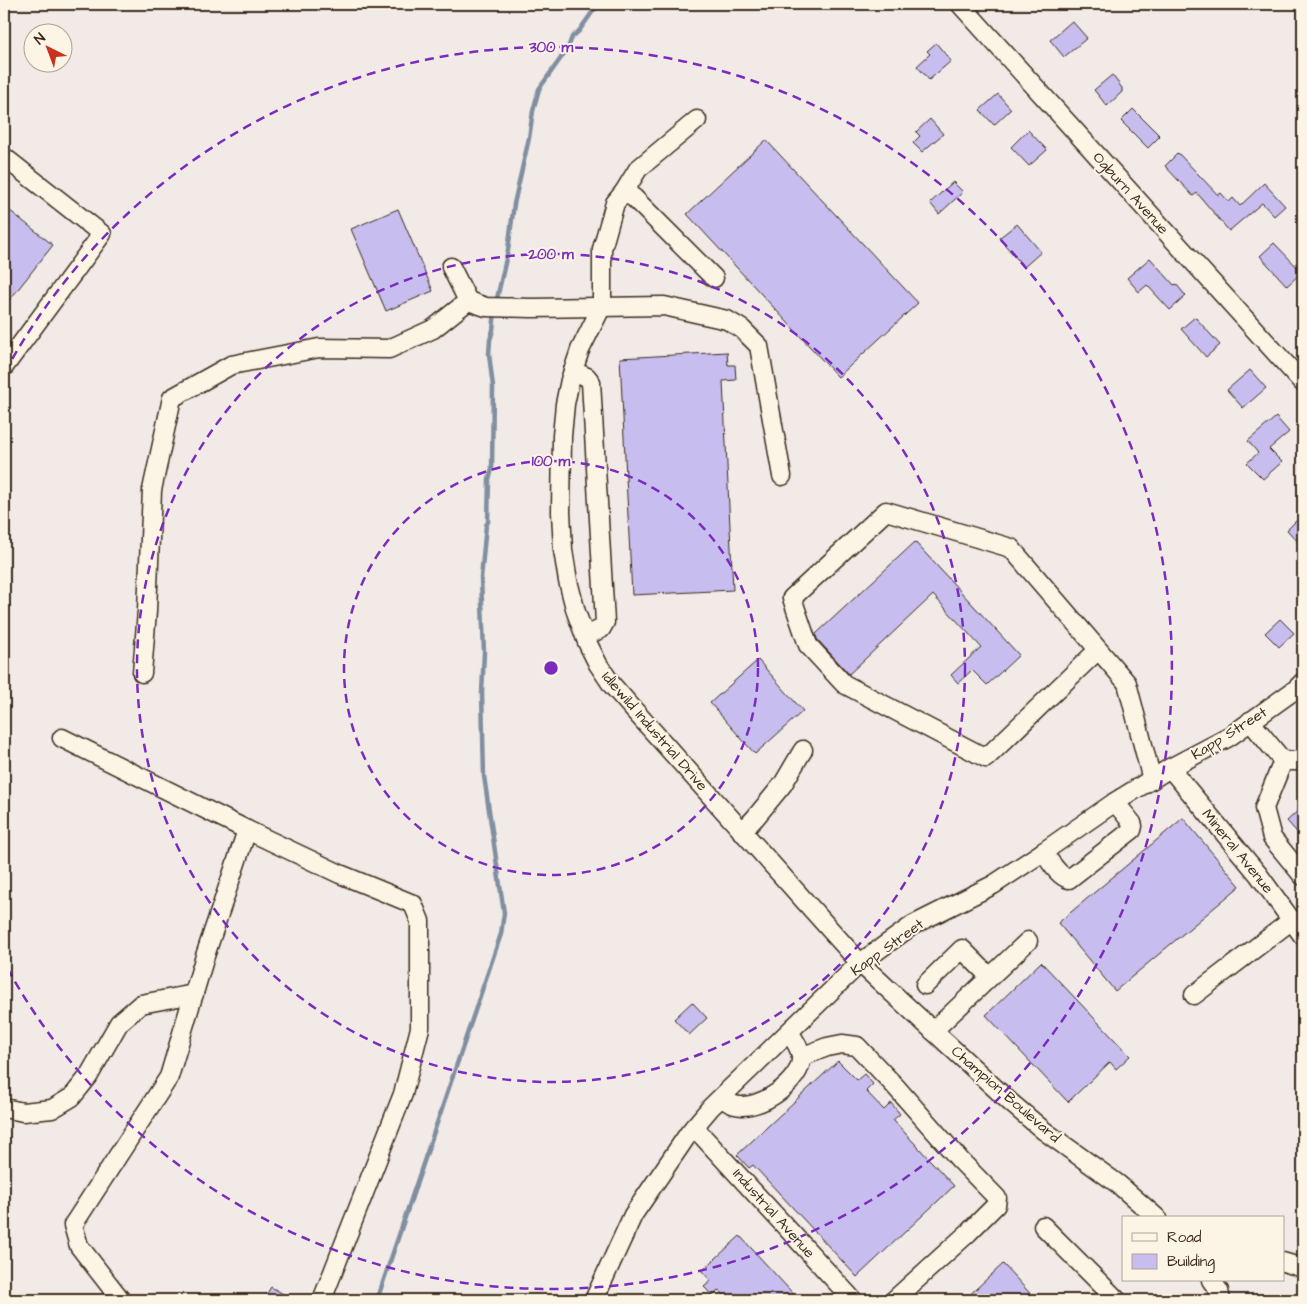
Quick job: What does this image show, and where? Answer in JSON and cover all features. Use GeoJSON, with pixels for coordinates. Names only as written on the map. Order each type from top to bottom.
{"type":"FeatureCollection","features":[{"type":"Feature","properties":{"kind":"street","name":"Ogburn Avenue"},"geometry":{"type":"LineString","coordinates":[[960,4],[1303,383]]}},
{"type":"Feature","properties":{"kind":"street"},"geometry":{"type":"LineString","coordinates":[[602,306],[602,249],[615,203],[638,169],[697,120]]}},
{"type":"Feature","properties":{"kind":"street"},"geometry":{"type":"LineString","coordinates":[[4,157],[102,234],[4,367]]}},
{"type":"Feature","properties":{"kind":"street"},"geometry":{"type":"LineString","coordinates":[[624,192],[634,198],[714,278]]}},
{"type":"Feature","properties":{"kind":"street"},"geometry":{"type":"LineString","coordinates":[[451,267],[468,301],[486,307],[664,306],[727,320],[742,329],[759,346],[782,476]]}},
{"type":"Feature","properties":{"kind":"street"},"geometry":{"type":"LineString","coordinates":[[142,674],[147,611],[152,490],[172,398],[231,365],[319,348],[389,349],[433,328],[468,301]]}},
{"type":"Feature","properties":{"kind":"street","name":"Idlewild Industrial Drive"},"geometry":{"type":"LineString","coordinates":[[602,306],[580,350],[573,371],[565,404],[562,436],[561,512],[563,550],[568,581],[576,612],[585,636],[598,664],[612,685],[860,963]]}},
{"type":"Feature","properties":{"kind":"street"},"geometry":{"type":"LineString","coordinates":[[573,371],[587,377],[592,382],[605,622],[601,629],[585,636]]}},
{"type":"Feature","properties":{"kind":"street"},"geometry":{"type":"LineString","coordinates":[[1098,650],[986,758],[844,684],[808,645],[792,598],[886,511],[1011,548],[1127,683],[1152,780]]}},
{"type":"Feature","properties":{"kind":"street","name":"Kapp Street"},"geometry":{"type":"LineString","coordinates":[[594,1300],[633,1215],[689,1133],[721,1098],[860,963],[913,925],[993,885],[1115,802],[1170,768],[1228,737],[1296,689],[1303,682]]}},
{"type":"Feature","properties":{"kind":"street"},"geometry":{"type":"LineString","coordinates":[[1250,721],[1283,761]]}},
{"type":"Feature","properties":{"kind":"street"},"geometry":{"type":"LineString","coordinates":[[62,738],[340,874],[413,904],[420,920],[420,1028],[403,1094],[322,1300]]}},
{"type":"Feature","properties":{"kind":"street"},"geometry":{"type":"LineString","coordinates":[[742,832],[783,784],[803,750]]}},
{"type":"Feature","properties":{"kind":"street"},"geometry":{"type":"LineString","coordinates":[[1283,761],[1303,761]]}},
{"type":"Feature","properties":{"kind":"street"},"geometry":{"type":"LineString","coordinates":[[1283,761],[1264,808],[1272,838],[1303,876]]}},
{"type":"Feature","properties":{"kind":"street","name":"Mineral Avenue"},"geometry":{"type":"LineString","coordinates":[[1170,768],[1258,874],[1303,936]]}},
{"type":"Feature","properties":{"kind":"street"},"geometry":{"type":"LineString","coordinates":[[1043,852],[1061,875],[1069,879],[1132,830],[1132,823],[1115,802]]}},
{"type":"Feature","properties":{"kind":"street"},"geometry":{"type":"LineString","coordinates":[[121,1300],[79,1246],[73,1225],[169,1078],[205,956],[247,830]]}},
{"type":"Feature","properties":{"kind":"street"},"geometry":{"type":"LineString","coordinates":[[1194,995],[1292,920]]}},
{"type":"Feature","properties":{"kind":"street"},"geometry":{"type":"LineString","coordinates":[[933,1031],[1028,941]]}},
{"type":"Feature","properties":{"kind":"street"},"geometry":{"type":"LineString","coordinates":[[925,985],[962,949],[990,977]]}},
{"type":"Feature","properties":{"kind":"street","name":"Champion Boulevard"},"geometry":{"type":"LineString","coordinates":[[860,963],[1010,1102],[1043,1130],[1118,1184],[1155,1216]]}},
{"type":"Feature","properties":{"kind":"street"},"geometry":{"type":"LineString","coordinates":[[4,1108],[23,1112],[52,1109],[72,1097],[88,1077],[119,1023],[126,1016],[141,1004],[194,994]]}},
{"type":"Feature","properties":{"kind":"street"},"geometry":{"type":"LineString","coordinates":[[721,1098],[735,1105],[746,1106],[757,1103],[771,1097],[795,1076],[800,1067],[801,1057],[798,1046],[789,1032]]}},
{"type":"Feature","properties":{"kind":"street"},"geometry":{"type":"LineString","coordinates":[[801,1057],[827,1047],[842,1044],[858,1046],[896,1086],[960,1160],[997,1198],[996,1205],[968,1233],[894,1300]]}},
{"type":"Feature","properties":{"kind":"street","name":"Industrial Avenue"},"geometry":{"type":"LineString","coordinates":[[694,1127],[853,1300]]}},
{"type":"Feature","properties":{"kind":"street"},"geometry":{"type":"LineString","coordinates":[[1043,1226],[1118,1300]]}},
{"type":"Feature","properties":{"kind":"street"},"geometry":{"type":"LineString","coordinates":[[1284,1262],[1303,1268]]}},
{"type":"Feature","properties":{"kind":"street"},"geometry":{"type":"LineString","coordinates":[[1212,1282],[1219,1291],[1221,1300]]}},
{"type":"Feature","properties":{"kind":"building"},"geometry":{"type":"Polygon","coordinates":[[[1072,21],[1087,38],[1064,57],[1050,40],[1072,21]]]}},
{"type":"Feature","properties":{"kind":"building"},"geometry":{"type":"Polygon","coordinates":[[[936,43],[951,61],[929,80],[917,66],[930,54],[927,51],[936,43]]]}},
{"type":"Feature","properties":{"kind":"building"},"geometry":{"type":"Polygon","coordinates":[[[1112,75],[1122,88],[1122,92],[1107,106],[1094,90],[1112,75]]]}},
{"type":"Feature","properties":{"kind":"building"},"geometry":{"type":"Polygon","coordinates":[[[998,94],[1011,109],[994,125],[980,110],[998,94]]]}},
{"type":"Feature","properties":{"kind":"building"},"geometry":{"type":"Polygon","coordinates":[[[1133,109],[1160,136],[1148,148],[1121,121],[1133,109]]]}},
{"type":"Feature","properties":{"kind":"building"},"geometry":{"type":"Polygon","coordinates":[[[930,119],[943,134],[922,152],[913,143],[920,136],[916,132],[930,119]]]}},
{"type":"Feature","properties":{"kind":"building"},"geometry":{"type":"Polygon","coordinates":[[[1028,130],[1047,150],[1029,166],[1011,147],[1028,130]]]}},
{"type":"Feature","properties":{"kind":"building"},"geometry":{"type":"Polygon","coordinates":[[[766,140],[918,303],[838,377],[687,214],[766,140]]]}},
{"type":"Feature","properties":{"kind":"building"},"geometry":{"type":"Polygon","coordinates":[[[1178,153],[1218,195],[1221,193],[1229,202],[1233,198],[1240,206],[1264,183],[1285,206],[1274,216],[1262,203],[1229,231],[1197,193],[1193,196],[1165,166],[1178,153]]]}},
{"type":"Feature","properties":{"kind":"building"},"geometry":{"type":"Polygon","coordinates":[[[953,182],[963,192],[939,214],[930,203],[953,182]]]}},
{"type":"Feature","properties":{"kind":"building"},"geometry":{"type":"Polygon","coordinates":[[[4,206],[53,245],[4,307],[4,206]]]}},
{"type":"Feature","properties":{"kind":"building"},"geometry":{"type":"Polygon","coordinates":[[[398,209],[433,291],[386,311],[351,229],[398,209]]]}},
{"type":"Feature","properties":{"kind":"building"},"geometry":{"type":"Polygon","coordinates":[[[1017,224],[1041,252],[1024,267],[999,238],[1017,224]]]}},
{"type":"Feature","properties":{"kind":"building"},"geometry":{"type":"Polygon","coordinates":[[[1274,243],[1302,272],[1287,286],[1260,256],[1274,243]]]}},
{"type":"Feature","properties":{"kind":"building"},"geometry":{"type":"Polygon","coordinates":[[[1150,258],[1186,296],[1170,310],[1147,285],[1139,292],[1127,278],[1150,258]]]}},
{"type":"Feature","properties":{"kind":"building"},"geometry":{"type":"Polygon","coordinates":[[[1195,317],[1220,345],[1206,357],[1181,329],[1195,317]]]}},
{"type":"Feature","properties":{"kind":"building"},"geometry":{"type":"Polygon","coordinates":[[[727,352],[728,365],[735,365],[736,380],[723,381],[733,590],[632,595],[620,358],[727,352]]]}},
{"type":"Feature","properties":{"kind":"building"},"geometry":{"type":"Polygon","coordinates":[[[1250,370],[1266,388],[1243,408],[1227,390],[1250,370]]]}},
{"type":"Feature","properties":{"kind":"building"},"geometry":{"type":"Polygon","coordinates":[[[1276,417],[1289,432],[1269,449],[1282,462],[1263,479],[1247,463],[1258,453],[1248,441],[1276,417]]]}},
{"type":"Feature","properties":{"kind":"building"},"geometry":{"type":"Polygon","coordinates":[[[1303,514],[1303,547],[1287,530],[1303,514]]]}},
{"type":"Feature","properties":{"kind":"building"},"geometry":{"type":"Polygon","coordinates":[[[915,542],[1019,655],[987,685],[972,670],[958,683],[951,675],[981,647],[933,595],[849,674],[817,639],[816,634],[915,542]]]}},
{"type":"Feature","properties":{"kind":"building"},"geometry":{"type":"Polygon","coordinates":[[[1280,619],[1294,633],[1279,647],[1265,633],[1280,619]]]}},
{"type":"Feature","properties":{"kind":"building"},"geometry":{"type":"Polygon","coordinates":[[[758,660],[803,711],[755,754],[710,703],[758,660]]]}},
{"type":"Feature","properties":{"kind":"building"},"geometry":{"type":"Polygon","coordinates":[[[1303,806],[1303,839],[1287,821],[1303,806]]]}},
{"type":"Feature","properties":{"kind":"building"},"geometry":{"type":"Polygon","coordinates":[[[1183,818],[1240,886],[1115,991],[1058,923],[1183,818]]]}},
{"type":"Feature","properties":{"kind":"building"},"geometry":{"type":"Polygon","coordinates":[[[1041,962],[1130,1056],[1116,1069],[1110,1062],[1068,1102],[986,1015],[1041,962]]]}},
{"type":"Feature","properties":{"kind":"building"},"geometry":{"type":"Polygon","coordinates":[[[692,1002],[707,1018],[689,1035],[674,1019],[692,1002]]]}},
{"type":"Feature","properties":{"kind":"building"},"geometry":{"type":"Polygon","coordinates":[[[838,1061],[857,1080],[864,1074],[873,1084],[866,1091],[884,1110],[891,1103],[900,1114],[893,1120],[954,1186],[857,1277],[753,1165],[749,1168],[737,1155],[838,1061]]]}},
{"type":"Feature","properties":{"kind":"building"},"geometry":{"type":"Polygon","coordinates":[[[740,1236],[799,1300],[729,1300],[719,1290],[713,1296],[704,1287],[711,1281],[702,1271],[740,1236]]]}},
{"type":"Feature","properties":{"kind":"building"},"geometry":{"type":"Polygon","coordinates":[[[1003,1264],[1036,1300],[964,1300],[1003,1264]]]}},
{"type":"Feature","properties":{"kind":"building"},"geometry":{"type":"Polygon","coordinates":[[[271,1287],[294,1300],[263,1300],[271,1287]]]}},
{"type":"Feature","properties":{"kind":"waterway"},"geometry":{"type":"LineString","coordinates":[[496,303],[508,250],[514,204],[539,89],[568,48],[572,37],[579,31],[598,4]]}},
{"type":"Feature","properties":{"kind":"waterway"},"geometry":{"type":"LineString","coordinates":[[377,1300],[501,934],[504,913],[484,776],[482,693],[484,652],[481,578],[486,525],[488,522],[489,479],[492,469],[493,387],[489,354],[495,311]]}}]}
